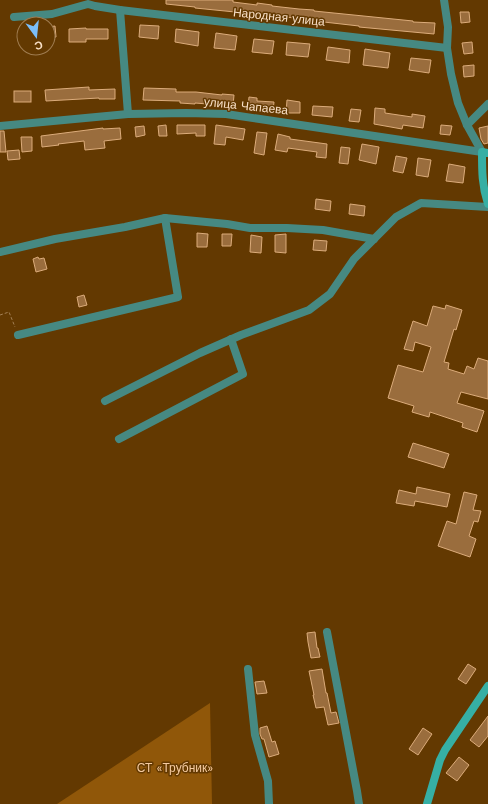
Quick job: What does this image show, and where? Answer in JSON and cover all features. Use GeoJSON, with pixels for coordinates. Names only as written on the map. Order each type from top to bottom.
{"type":"FeatureCollection","features":[{"type":"Feature","properties":{"kind":"street"},"geometry":{"type":"LineString","coordinates":[[105,401],[231,339],[309,310],[330,294],[354,259],[396,217],[421,203],[488,206],[484,194],[482,175],[485,153],[467,125],[458,102],[451,74],[447,48],[448,27],[444,0]]}},
{"type":"Feature","properties":{"kind":"street","name":"Народная улица"},"geometry":{"type":"LineString","coordinates":[[14,17],[52,14],[84,2],[95,6],[120,10],[447,48]]}},
{"type":"Feature","properties":{"kind":"street"},"geometry":{"type":"LineString","coordinates":[[120,10],[128,114]]}},
{"type":"Feature","properties":{"kind":"street"},"geometry":{"type":"LineString","coordinates":[[467,125],[488,104]]}},
{"type":"Feature","properties":{"kind":"street","name":"улица Чапаева"},"geometry":{"type":"LineString","coordinates":[[0,126],[128,114],[186,112],[226,114],[485,153]]}},
{"type":"Feature","properties":{"kind":"street"},"geometry":{"type":"LineString","coordinates":[[0,252],[55,239],[125,227],[165,218],[250,228],[324,230],[374,240]]}},
{"type":"Feature","properties":{"kind":"street"},"geometry":{"type":"LineString","coordinates":[[18,335],[178,297],[165,218]]}},
{"type":"Feature","properties":{"kind":"street"},"geometry":{"type":"LineString","coordinates":[[119,439],[243,374],[231,339]]}},
{"type":"Feature","properties":{"kind":"street"},"geometry":{"type":"LineString","coordinates":[[327,632],[357,791],[358,804]]}},
{"type":"Feature","properties":{"kind":"street"},"geometry":{"type":"LineString","coordinates":[[248,669],[255,735],[268,780],[269,804]]}},
{"type":"Feature","properties":{"kind":"street"},"geometry":{"type":"LineString","coordinates":[[427,804],[440,760],[445,750],[488,686]]}},
{"type":"Feature","properties":{"kind":"path"},"geometry":{"type":"LineString","coordinates":[[0,315],[9,312],[18,335]]}},
{"type":"Feature","properties":{"kind":"green space","name":"СТ «Трубник»"},"geometry":{"type":"Polygon","coordinates":[[[210,703],[212,804],[57,804],[210,703]]]}},
{"type":"Feature","properties":{"kind":"building"},"geometry":{"type":"Polygon","coordinates":[[[166,0],[233,0],[233,2],[257,5],[257,3],[314,11],[435,23],[434,34],[195,8],[166,4],[166,0]]]}},
{"type":"Feature","properties":{"kind":"building"},"geometry":{"type":"Polygon","coordinates":[[[460,12],[469,12],[470,22],[461,23],[460,12]]]}},
{"type":"Feature","properties":{"kind":"building"},"geometry":{"type":"Polygon","coordinates":[[[140,25],[159,26],[158,39],[139,37],[140,25]]]}},
{"type":"Feature","properties":{"kind":"building"},"geometry":{"type":"Polygon","coordinates":[[[69,29],[108,29],[108,39],[86,39],[86,42],[69,42],[69,29]]]}},
{"type":"Feature","properties":{"kind":"building"},"geometry":{"type":"Polygon","coordinates":[[[176,29],[199,32],[198,46],[175,42],[176,29]]]}},
{"type":"Feature","properties":{"kind":"building"},"geometry":{"type":"Polygon","coordinates":[[[216,33],[237,36],[235,50],[214,48],[216,33]]]}},
{"type":"Feature","properties":{"kind":"building"},"geometry":{"type":"Polygon","coordinates":[[[254,39],[274,41],[272,54],[252,52],[254,39]]]}},
{"type":"Feature","properties":{"kind":"building"},"geometry":{"type":"Polygon","coordinates":[[[287,42],[310,44],[308,57],[286,55],[287,42]]]}},
{"type":"Feature","properties":{"kind":"building"},"geometry":{"type":"Polygon","coordinates":[[[472,42],[473,53],[464,54],[462,43],[472,42]]]}},
{"type":"Feature","properties":{"kind":"building"},"geometry":{"type":"Polygon","coordinates":[[[328,47],[350,50],[349,63],[326,60],[328,47]]]}},
{"type":"Feature","properties":{"kind":"building"},"geometry":{"type":"Polygon","coordinates":[[[365,49],[390,53],[388,68],[363,65],[365,49]]]}},
{"type":"Feature","properties":{"kind":"building"},"geometry":{"type":"Polygon","coordinates":[[[411,58],[431,60],[429,73],[409,70],[411,58]]]}},
{"type":"Feature","properties":{"kind":"building"},"geometry":{"type":"Polygon","coordinates":[[[474,65],[474,76],[464,77],[463,66],[474,65]]]}},
{"type":"Feature","properties":{"kind":"building"},"geometry":{"type":"Polygon","coordinates":[[[89,87],[89,90],[115,89],[115,99],[99,98],[46,101],[45,90],[89,87]]]}},
{"type":"Feature","properties":{"kind":"building"},"geometry":{"type":"Polygon","coordinates":[[[144,88],[176,89],[176,92],[234,95],[233,106],[180,103],[180,101],[143,100],[144,88]]]}},
{"type":"Feature","properties":{"kind":"building"},"geometry":{"type":"Polygon","coordinates":[[[14,91],[31,91],[31,102],[14,102],[14,91]]]}},
{"type":"Feature","properties":{"kind":"building"},"geometry":{"type":"Polygon","coordinates":[[[249,97],[257,98],[257,101],[274,102],[273,111],[260,111],[260,108],[248,107],[249,97]]]}},
{"type":"Feature","properties":{"kind":"building"},"geometry":{"type":"Polygon","coordinates":[[[287,100],[300,102],[300,113],[286,113],[287,100]]]}},
{"type":"Feature","properties":{"kind":"building"},"geometry":{"type":"Polygon","coordinates":[[[313,106],[333,107],[332,117],[312,115],[313,106]]]}},
{"type":"Feature","properties":{"kind":"building"},"geometry":{"type":"Polygon","coordinates":[[[375,108],[385,109],[385,113],[412,117],[412,114],[425,116],[423,128],[403,125],[402,129],[374,124],[375,108]]]}},
{"type":"Feature","properties":{"kind":"building"},"geometry":{"type":"Polygon","coordinates":[[[351,109],[361,110],[359,122],[349,121],[351,109]]]}},
{"type":"Feature","properties":{"kind":"building"},"geometry":{"type":"Polygon","coordinates":[[[166,125],[167,136],[159,136],[158,126],[166,125]]]}},
{"type":"Feature","properties":{"kind":"building"},"geometry":{"type":"Polygon","coordinates":[[[177,125],[205,125],[205,136],[196,136],[196,133],[177,134],[177,125]]]}},
{"type":"Feature","properties":{"kind":"building"},"geometry":{"type":"Polygon","coordinates":[[[216,125],[245,129],[243,140],[226,137],[225,145],[214,144],[216,125]]]}},
{"type":"Feature","properties":{"kind":"building"},"geometry":{"type":"Polygon","coordinates":[[[441,125],[452,126],[450,135],[440,134],[441,125]]]}},
{"type":"Feature","properties":{"kind":"building"},"geometry":{"type":"Polygon","coordinates":[[[144,126],[145,135],[136,137],[135,127],[144,126]]]}},
{"type":"Feature","properties":{"kind":"building"},"geometry":{"type":"Polygon","coordinates":[[[488,126],[488,143],[484,144],[481,139],[479,128],[488,126]]]}},
{"type":"Feature","properties":{"kind":"building"},"geometry":{"type":"Polygon","coordinates":[[[103,128],[120,128],[121,139],[104,141],[105,148],[85,150],[84,141],[42,147],[41,136],[103,128]]]}},
{"type":"Feature","properties":{"kind":"building"},"geometry":{"type":"Polygon","coordinates":[[[0,131],[4,131],[6,152],[0,152],[0,131]]]}},
{"type":"Feature","properties":{"kind":"building"},"geometry":{"type":"Polygon","coordinates":[[[257,132],[267,133],[264,155],[254,153],[257,132]]]}},
{"type":"Feature","properties":{"kind":"building"},"geometry":{"type":"Polygon","coordinates":[[[278,134],[290,137],[290,139],[327,144],[326,158],[316,157],[317,152],[288,148],[287,152],[275,150],[278,134]]]}},
{"type":"Feature","properties":{"kind":"building"},"geometry":{"type":"Polygon","coordinates":[[[21,137],[32,137],[32,151],[22,152],[21,137]]]}},
{"type":"Feature","properties":{"kind":"building"},"geometry":{"type":"Polygon","coordinates":[[[362,144],[379,147],[376,164],[359,160],[362,144]]]}},
{"type":"Feature","properties":{"kind":"building"},"geometry":{"type":"Polygon","coordinates":[[[341,147],[350,148],[348,164],[339,163],[341,147]]]}},
{"type":"Feature","properties":{"kind":"building"},"geometry":{"type":"Polygon","coordinates":[[[19,150],[20,159],[8,160],[7,151],[19,150]]]}},
{"type":"Feature","properties":{"kind":"building"},"geometry":{"type":"Polygon","coordinates":[[[396,156],[407,158],[403,173],[393,171],[396,156]]]}},
{"type":"Feature","properties":{"kind":"building"},"geometry":{"type":"Polygon","coordinates":[[[418,158],[431,160],[428,177],[416,175],[418,158]]]}},
{"type":"Feature","properties":{"kind":"building"},"geometry":{"type":"Polygon","coordinates":[[[449,164],[465,167],[463,183],[446,181],[449,164]]]}},
{"type":"Feature","properties":{"kind":"building"},"geometry":{"type":"Polygon","coordinates":[[[316,199],[331,201],[330,211],[315,209],[316,199]]]}},
{"type":"Feature","properties":{"kind":"building"},"geometry":{"type":"Polygon","coordinates":[[[350,204],[365,206],[364,216],[349,214],[350,204]]]}},
{"type":"Feature","properties":{"kind":"building"},"geometry":{"type":"Polygon","coordinates":[[[197,233],[208,234],[207,247],[197,247],[197,233]]]}},
{"type":"Feature","properties":{"kind":"building"},"geometry":{"type":"Polygon","coordinates":[[[222,234],[232,234],[231,246],[222,246],[222,234]]]}},
{"type":"Feature","properties":{"kind":"building"},"geometry":{"type":"Polygon","coordinates":[[[286,234],[286,253],[275,252],[275,235],[286,234]]]}},
{"type":"Feature","properties":{"kind":"building"},"geometry":{"type":"Polygon","coordinates":[[[251,235],[262,237],[261,253],[250,252],[251,235]]]}},
{"type":"Feature","properties":{"kind":"building"},"geometry":{"type":"Polygon","coordinates":[[[314,240],[327,241],[326,251],[313,250],[314,240]]]}},
{"type":"Feature","properties":{"kind":"building"},"geometry":{"type":"Polygon","coordinates":[[[38,257],[39,259],[44,258],[47,269],[36,272],[33,259],[38,257]]]}},
{"type":"Feature","properties":{"kind":"building"},"geometry":{"type":"Polygon","coordinates":[[[84,295],[87,305],[79,307],[77,297],[84,295]]]}},
{"type":"Feature","properties":{"kind":"building"},"geometry":{"type":"Polygon","coordinates":[[[446,305],[462,310],[456,330],[454,329],[444,362],[449,363],[448,369],[464,374],[467,366],[474,369],[478,358],[488,361],[488,399],[461,392],[457,403],[484,411],[477,432],[462,427],[463,423],[430,412],[429,417],[412,412],[414,406],[388,398],[398,365],[423,372],[431,347],[415,342],[413,351],[404,349],[413,321],[427,326],[433,306],[445,309],[446,305]]]}},
{"type":"Feature","properties":{"kind":"building"},"geometry":{"type":"Polygon","coordinates":[[[413,443],[449,454],[444,468],[408,457],[413,443]]]}},
{"type":"Feature","properties":{"kind":"building"},"geometry":{"type":"Polygon","coordinates":[[[417,487],[450,494],[447,507],[415,501],[414,506],[396,503],[399,490],[416,494],[417,487]]]}},
{"type":"Feature","properties":{"kind":"building"},"geometry":{"type":"Polygon","coordinates":[[[464,492],[477,495],[473,510],[481,511],[478,522],[474,521],[469,536],[476,539],[470,557],[438,546],[447,521],[456,524],[464,492]]]}},
{"type":"Feature","properties":{"kind":"building"},"geometry":{"type":"Polygon","coordinates":[[[315,632],[320,657],[311,658],[307,633],[315,632]]]}},
{"type":"Feature","properties":{"kind":"building"},"geometry":{"type":"Polygon","coordinates":[[[468,664],[476,669],[466,684],[458,679],[468,664]]]}},
{"type":"Feature","properties":{"kind":"building"},"geometry":{"type":"Polygon","coordinates":[[[322,669],[331,713],[336,712],[339,723],[328,725],[324,707],[316,708],[309,671],[322,669]]]}},
{"type":"Feature","properties":{"kind":"building"},"geometry":{"type":"Polygon","coordinates":[[[264,681],[267,693],[257,694],[255,682],[264,681]]]}},
{"type":"Feature","properties":{"kind":"building"},"geometry":{"type":"Polygon","coordinates":[[[488,716],[488,736],[479,747],[470,740],[488,716]]]}},
{"type":"Feature","properties":{"kind":"building"},"geometry":{"type":"Polygon","coordinates":[[[267,726],[272,742],[275,741],[279,754],[269,757],[264,739],[262,739],[260,734],[260,728],[267,726]]]}},
{"type":"Feature","properties":{"kind":"building"},"geometry":{"type":"Polygon","coordinates":[[[423,728],[432,734],[418,755],[409,749],[423,728]]]}},
{"type":"Feature","properties":{"kind":"building"},"geometry":{"type":"Polygon","coordinates":[[[459,757],[469,765],[457,781],[446,773],[459,757]]]}}]}
